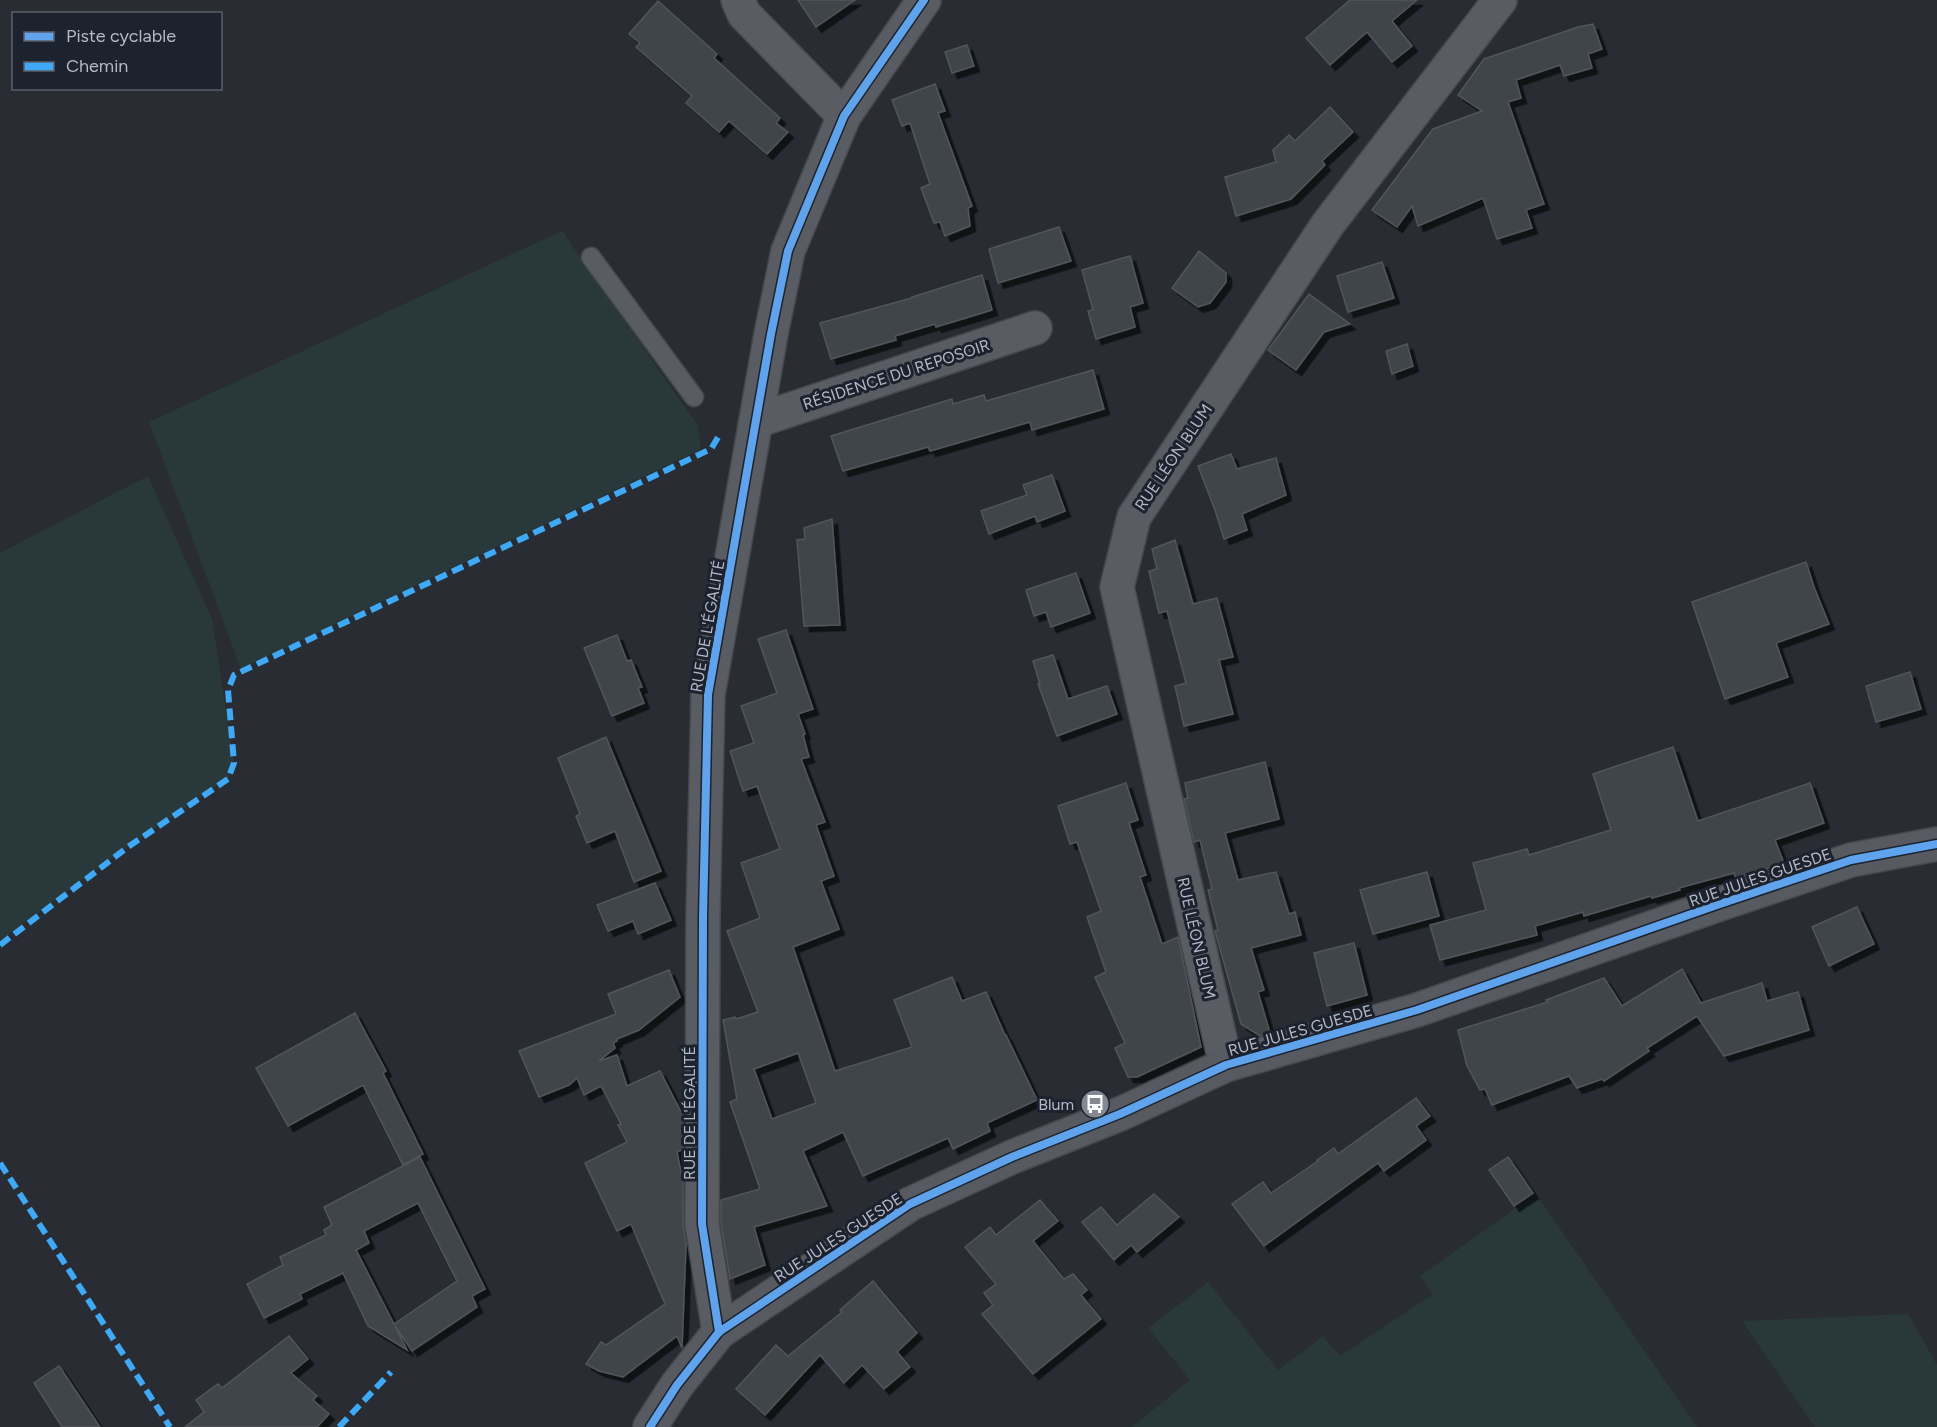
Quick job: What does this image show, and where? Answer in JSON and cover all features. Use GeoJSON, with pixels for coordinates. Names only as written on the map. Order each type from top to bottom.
{"type":"FeatureCollection","features":[{"type":"Feature","properties":{"kind":"street"},"geometry":{"type":"LineString","coordinates":[[738,0],[744,14],[844,116]]}},
{"type":"Feature","properties":{"kind":"street","name":"RUE DE L'ÉGALITÉ"},"geometry":{"type":"LineString","coordinates":[[719,1332],[702,1224],[703,917],[708,695],[788,251],[844,116],[924,0]]}},
{"type":"Feature","properties":{"kind":"street","name":"RUE LÉON BLUM"},"geometry":{"type":"LineString","coordinates":[[1226,1065],[1117,587],[1134,517],[1328,224],[1500,0]]}},
{"type":"Feature","properties":{"kind":"street","name":"RÉSIDENCE DU REPOSOIR"},"geometry":{"type":"LineString","coordinates":[[756,421],[1035,328]]}},
{"type":"Feature","properties":{"kind":"street","name":"RUE JULES GUESDE"},"geometry":{"type":"LineString","coordinates":[[650,1427],[677,1385],[719,1332],[910,1204],[1012,1157],[1120,1114],[1226,1065],[1417,1010],[1851,860],[1937,844]]}},
{"type":"Feature","properties":{"kind":"lane"},"geometry":{"type":"LineString","coordinates":[[591,257],[694,397]]}},
{"type":"Feature","properties":{"kind":"shaded area"},"geometry":{"type":"Polygon","coordinates":[[[562,231],[698,426],[701,449],[241,669],[149,422],[562,231]]]}},
{"type":"Feature","properties":{"kind":"shaded area"},"geometry":{"type":"Polygon","coordinates":[[[148,476],[212,619],[234,763],[228,779],[128,847],[0,940],[0,553],[148,476]]]}},
{"type":"Feature","properties":{"kind":"shaded area"},"geometry":{"type":"Polygon","coordinates":[[[1536,1194],[1697,1427],[1132,1427],[1190,1380],[1148,1328],[1208,1282],[1278,1370],[1323,1336],[1340,1356],[1433,1294],[1420,1276],[1536,1194]]]}},
{"type":"Feature","properties":{"kind":"shaded area"},"geometry":{"type":"Polygon","coordinates":[[[1908,1314],[1937,1365],[1937,1427],[1815,1427],[1742,1321],[1908,1314]]]}},
{"type":"Feature","properties":{"kind":"building"},"geometry":{"type":"Polygon","coordinates":[[[798,0],[855,0],[816,27],[798,0]]]}},
{"type":"Feature","properties":{"kind":"building"},"geometry":{"type":"Polygon","coordinates":[[[1350,0],[1417,0],[1392,21],[1412,46],[1392,62],[1367,32],[1330,65],[1306,38],[1350,0]]]}},
{"type":"Feature","properties":{"kind":"building"},"geometry":{"type":"Polygon","coordinates":[[[658,1],[717,54],[714,58],[780,118],[776,123],[788,132],[767,154],[729,121],[719,132],[686,103],[692,96],[636,47],[640,43],[629,34],[658,1]]]}},
{"type":"Feature","properties":{"kind":"building"},"geometry":{"type":"Polygon","coordinates":[[[1593,24],[1602,49],[1588,54],[1592,68],[1564,76],[1560,65],[1516,80],[1521,98],[1508,102],[1544,204],[1526,210],[1532,228],[1497,239],[1483,198],[1418,226],[1412,206],[1397,227],[1372,210],[1433,129],[1482,111],[1458,95],[1484,59],[1593,24]]]}},
{"type":"Feature","properties":{"kind":"building"},"geometry":{"type":"Polygon","coordinates":[[[967,45],[974,66],[952,73],[945,52],[967,45]]]}},
{"type":"Feature","properties":{"kind":"building"},"geometry":{"type":"Polygon","coordinates":[[[935,84],[945,111],[938,113],[972,206],[968,208],[970,226],[945,236],[940,222],[934,223],[921,188],[930,184],[910,123],[902,126],[892,100],[935,84]]]}},
{"type":"Feature","properties":{"kind":"building"},"geometry":{"type":"Polygon","coordinates":[[[1330,107],[1353,132],[1322,161],[1325,165],[1291,199],[1236,216],[1225,177],[1276,162],[1273,150],[1289,135],[1295,141],[1330,107]]]}},
{"type":"Feature","properties":{"kind":"building"},"geometry":{"type":"Polygon","coordinates":[[[1059,227],[1071,261],[998,283],[989,249],[1059,227]]]}},
{"type":"Feature","properties":{"kind":"building"},"geometry":{"type":"Polygon","coordinates":[[[1199,251],[1226,273],[1226,282],[1210,303],[1198,307],[1172,288],[1199,251]]]}},
{"type":"Feature","properties":{"kind":"building"},"geometry":{"type":"Polygon","coordinates":[[[1130,256],[1143,303],[1130,307],[1135,327],[1096,339],[1088,311],[1093,310],[1082,270],[1130,256]]]}},
{"type":"Feature","properties":{"kind":"building"},"geometry":{"type":"Polygon","coordinates":[[[1382,262],[1394,298],[1348,312],[1337,276],[1382,262]]]}},
{"type":"Feature","properties":{"kind":"building"},"geometry":{"type":"Polygon","coordinates":[[[982,275],[992,310],[936,327],[935,324],[895,336],[896,340],[831,359],[820,323],[912,298],[982,275]]]}},
{"type":"Feature","properties":{"kind":"building"},"geometry":{"type":"Polygon","coordinates":[[[1309,294],[1350,324],[1324,332],[1296,370],[1268,350],[1309,294]]]}},
{"type":"Feature","properties":{"kind":"building"},"geometry":{"type":"Polygon","coordinates":[[[1407,344],[1413,366],[1392,374],[1386,351],[1407,344]]]}},
{"type":"Feature","properties":{"kind":"building"},"geometry":{"type":"Polygon","coordinates":[[[1093,370],[1104,409],[1032,430],[1030,422],[930,451],[928,447],[843,471],[831,436],[952,399],[953,404],[984,395],[986,401],[1093,370]]]}},
{"type":"Feature","properties":{"kind":"building"},"geometry":{"type":"Polygon","coordinates":[[[1231,454],[1237,469],[1276,458],[1286,495],[1242,514],[1247,530],[1224,539],[1198,466],[1231,454]]]}},
{"type":"Feature","properties":{"kind":"building"},"geometry":{"type":"Polygon","coordinates":[[[1052,475],[1065,511],[1037,522],[1035,516],[989,534],[981,511],[1027,495],[1023,485],[1052,475]]]}},
{"type":"Feature","properties":{"kind":"building"},"geometry":{"type":"Polygon","coordinates":[[[832,519],[840,625],[804,626],[797,540],[805,539],[804,528],[832,519]]]}},
{"type":"Feature","properties":{"kind":"building"},"geometry":{"type":"Polygon","coordinates":[[[1175,540],[1193,604],[1217,598],[1233,657],[1219,660],[1233,714],[1184,726],[1175,686],[1186,683],[1167,611],[1159,613],[1149,571],[1157,569],[1152,549],[1175,540]]]}},
{"type":"Feature","properties":{"kind":"building"},"geometry":{"type":"Polygon","coordinates":[[[1806,562],[1829,624],[1776,643],[1788,677],[1725,699],[1692,602],[1806,562]]]}},
{"type":"Feature","properties":{"kind":"building"},"geometry":{"type":"Polygon","coordinates":[[[1076,573],[1090,613],[1051,627],[1046,612],[1034,616],[1026,590],[1076,573]]]}},
{"type":"Feature","properties":{"kind":"building"},"geometry":{"type":"Polygon","coordinates":[[[786,630],[813,709],[798,714],[805,734],[803,735],[809,757],[801,759],[825,822],[816,825],[834,876],[821,881],[839,929],[793,947],[835,1071],[912,1047],[894,1000],[952,977],[962,1001],[986,992],[1037,1100],[987,1123],[990,1131],[953,1149],[948,1138],[863,1176],[843,1132],[803,1151],[827,1206],[754,1227],[765,1265],[730,1279],[721,1223],[721,1200],[760,1189],[730,1102],[737,1099],[723,1020],[735,1017],[736,1019],[758,1012],[727,931],[760,918],[741,863],[780,849],[757,786],[743,791],[730,751],[754,743],[741,706],[777,693],[758,639],[786,630]],[[798,1053],[754,1069],[772,1119],[816,1103],[798,1053]]]}},
{"type":"Feature","properties":{"kind":"building"},"geometry":{"type":"Polygon","coordinates":[[[617,635],[627,661],[631,660],[642,687],[638,688],[644,703],[612,716],[584,648],[617,635]]]}},
{"type":"Feature","properties":{"kind":"building"},"geometry":{"type":"Polygon","coordinates":[[[1053,655],[1068,699],[1107,686],[1117,714],[1057,736],[1038,684],[1040,684],[1033,661],[1053,655]]]}},
{"type":"Feature","properties":{"kind":"building"},"geometry":{"type":"Polygon","coordinates":[[[1910,672],[1921,709],[1876,722],[1866,686],[1910,672]]]}},
{"type":"Feature","properties":{"kind":"building"},"geometry":{"type":"Polygon","coordinates":[[[606,737],[661,871],[634,882],[615,831],[587,843],[576,816],[580,814],[558,758],[606,737]]]}},
{"type":"Feature","properties":{"kind":"building"},"geometry":{"type":"Polygon","coordinates":[[[1673,747],[1698,821],[1810,783],[1824,823],[1775,840],[1784,863],[1736,879],[1734,873],[1584,916],[1583,912],[1535,926],[1537,935],[1440,960],[1430,925],[1486,910],[1473,863],[1527,849],[1529,855],[1611,830],[1593,774],[1673,747]]]}},
{"type":"Feature","properties":{"kind":"building"},"geometry":{"type":"Polygon","coordinates":[[[1265,762],[1279,819],[1225,833],[1238,880],[1276,872],[1289,914],[1295,912],[1301,935],[1251,948],[1264,990],[1258,992],[1270,1033],[1260,1036],[1241,1024],[1215,931],[1218,930],[1208,890],[1212,889],[1200,840],[1194,842],[1184,799],[1188,798],[1185,783],[1265,762]]]}},
{"type":"Feature","properties":{"kind":"building"},"geometry":{"type":"Polygon","coordinates":[[[1126,783],[1138,820],[1129,823],[1146,875],[1140,877],[1162,944],[1178,937],[1201,1047],[1137,1077],[1128,1077],[1115,1048],[1125,1043],[1095,977],[1106,972],[1087,917],[1101,911],[1077,842],[1070,844],[1058,806],[1126,783]]]}},
{"type":"Feature","properties":{"kind":"building"},"geometry":{"type":"Polygon","coordinates":[[[1427,872],[1439,916],[1373,934],[1360,890],[1427,872]]]}},
{"type":"Feature","properties":{"kind":"building"},"geometry":{"type":"Polygon","coordinates":[[[655,883],[671,920],[638,934],[633,921],[608,931],[597,905],[655,883]]]}},
{"type":"Feature","properties":{"kind":"building"},"geometry":{"type":"Polygon","coordinates":[[[1857,907],[1874,944],[1829,966],[1812,927],[1857,907]]]}},
{"type":"Feature","properties":{"kind":"building"},"geometry":{"type":"Polygon","coordinates":[[[1354,943],[1367,995],[1327,1006],[1314,953],[1354,943]]]}},
{"type":"Feature","properties":{"kind":"building"},"geometry":{"type":"Polygon","coordinates":[[[1682,969],[1701,1003],[1762,983],[1767,1001],[1798,992],[1809,1030],[1724,1056],[1697,1016],[1647,1048],[1649,1051],[1604,1081],[1602,1079],[1577,1088],[1569,1076],[1492,1105],[1485,1089],[1480,1090],[1467,1066],[1458,1030],[1548,1002],[1546,1000],[1604,978],[1622,1006],[1682,969]]]}},
{"type":"Feature","properties":{"kind":"building"},"geometry":{"type":"Polygon","coordinates":[[[669,970],[680,997],[639,1030],[617,1039],[613,1043],[615,1048],[599,1061],[617,1055],[627,1086],[660,1071],[683,1116],[683,1149],[677,1152],[683,1182],[683,1224],[686,1244],[682,1348],[677,1336],[623,1377],[599,1371],[586,1364],[601,1342],[606,1345],[665,1304],[631,1224],[617,1231],[585,1163],[627,1142],[618,1125],[621,1124],[601,1086],[584,1095],[577,1078],[569,1085],[539,1097],[519,1051],[616,1014],[608,994],[669,970]]]}},
{"type":"Feature","properties":{"kind":"building"},"geometry":{"type":"Polygon","coordinates":[[[355,1013],[386,1071],[383,1073],[423,1154],[403,1165],[363,1085],[288,1126],[256,1068],[355,1013]]]}},
{"type":"Feature","properties":{"kind":"building"},"geometry":{"type":"Polygon","coordinates":[[[1416,1098],[1430,1116],[1416,1126],[1426,1140],[1384,1171],[1378,1163],[1264,1246],[1232,1204],[1263,1182],[1271,1193],[1334,1148],[1338,1154],[1416,1098]]]}},
{"type":"Feature","properties":{"kind":"building"},"geometry":{"type":"Polygon","coordinates":[[[420,1157],[485,1289],[472,1296],[477,1307],[412,1351],[395,1326],[407,1350],[368,1326],[343,1273],[300,1294],[302,1299],[264,1318],[247,1284],[283,1265],[280,1257],[326,1235],[324,1230],[332,1225],[324,1207],[420,1157]],[[418,1203],[364,1231],[369,1243],[356,1250],[394,1324],[457,1281],[418,1203]]]}},
{"type":"Feature","properties":{"kind":"building"},"geometry":{"type":"Polygon","coordinates":[[[1508,1157],[1533,1193],[1514,1206],[1489,1170],[1508,1157]]]}},
{"type":"Feature","properties":{"kind":"building"},"geometry":{"type":"Polygon","coordinates":[[[1154,1194],[1179,1217],[1137,1252],[1131,1245],[1114,1260],[1082,1222],[1101,1207],[1117,1225],[1154,1194]]]}},
{"type":"Feature","properties":{"kind":"building"},"geometry":{"type":"Polygon","coordinates":[[[1040,1200],[1058,1221],[1033,1241],[1064,1279],[1073,1274],[1087,1290],[1081,1295],[1101,1319],[1033,1374],[982,1314],[993,1305],[984,1293],[996,1284],[965,1247],[990,1227],[996,1235],[1040,1200]]]}},
{"type":"Feature","properties":{"kind":"building"},"geometry":{"type":"Polygon","coordinates":[[[873,1281],[917,1333],[897,1352],[910,1367],[884,1389],[862,1365],[844,1383],[820,1355],[765,1415],[736,1389],[776,1345],[788,1356],[842,1312],[840,1310],[873,1281]]]}},
{"type":"Feature","properties":{"kind":"building"},"geometry":{"type":"Polygon","coordinates":[[[289,1336],[308,1359],[291,1373],[317,1396],[313,1400],[329,1414],[317,1427],[185,1427],[204,1412],[196,1400],[218,1384],[222,1388],[289,1336]]]}},
{"type":"Feature","properties":{"kind":"building"},"geometry":{"type":"Polygon","coordinates":[[[59,1366],[100,1427],[62,1427],[34,1383],[59,1366]]]}},
{"type":"Feature","properties":{"kind":"marked path"},"geometry":{"type":"LineString","coordinates":[[0,945],[128,847],[228,779],[234,763],[228,690],[234,675],[711,449],[720,434]]}},
{"type":"Feature","properties":{"kind":"marked path"},"geometry":{"type":"LineString","coordinates":[[0,1163],[170,1427]]}},
{"type":"Feature","properties":{"kind":"marked path"},"geometry":{"type":"LineString","coordinates":[[339,1427],[391,1372]]}},
{"type":"Feature","properties":{"kind":"cycle path"},"geometry":{"type":"LineString","coordinates":[[719,1332],[702,1224],[703,917],[708,695],[771,334],[788,251],[844,116],[924,0]]}},
{"type":"Feature","properties":{"kind":"cycle path"},"geometry":{"type":"LineString","coordinates":[[650,1427],[677,1385],[719,1332],[910,1204],[1012,1157],[1120,1114],[1226,1065],[1417,1010],[1851,860],[1937,844]]}},
{"type":"Feature","properties":{"kind":"place","name":"Blum"},"geometry":{"type":"Point","coordinates":[1095,1104]}}]}
